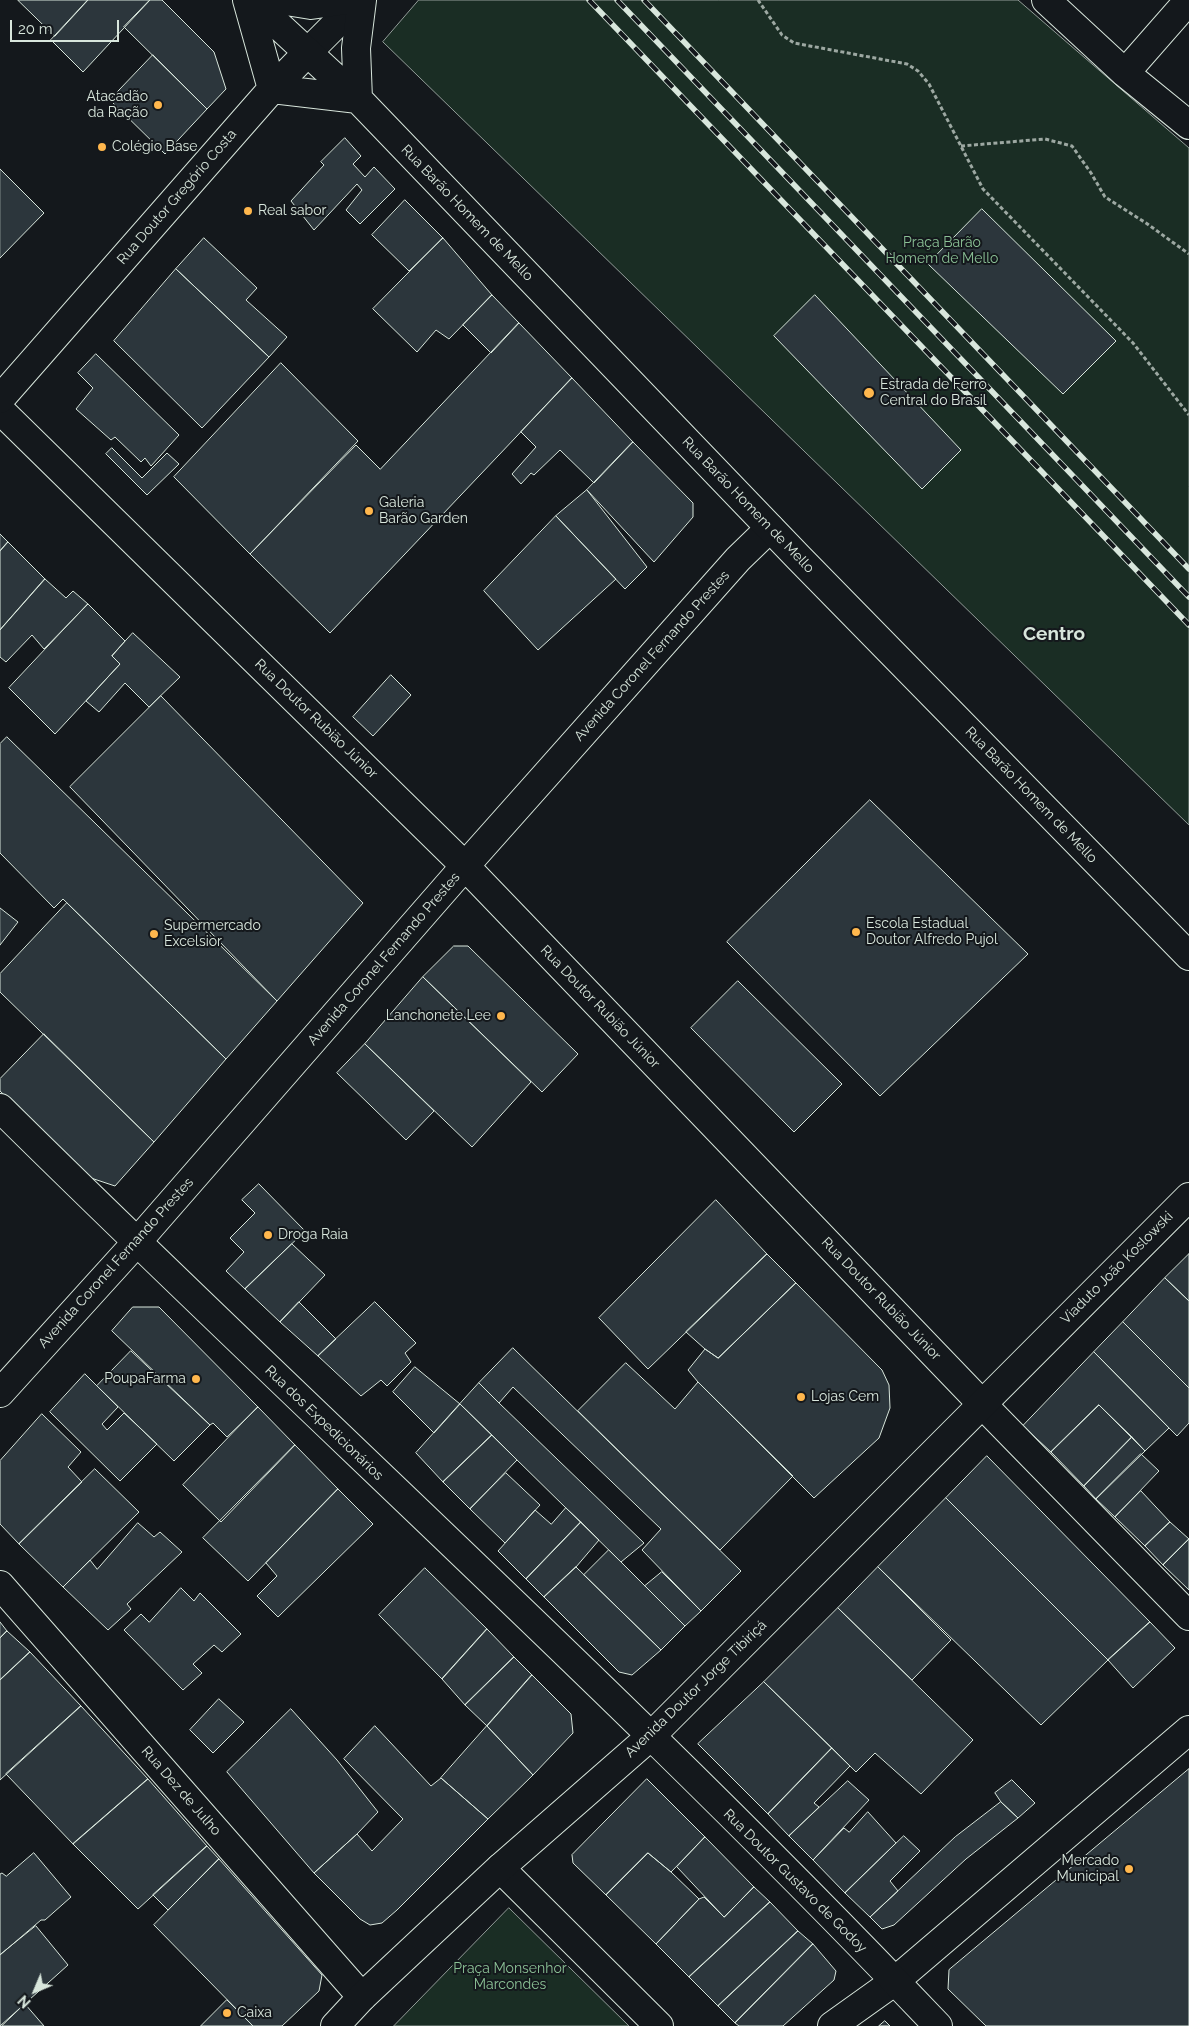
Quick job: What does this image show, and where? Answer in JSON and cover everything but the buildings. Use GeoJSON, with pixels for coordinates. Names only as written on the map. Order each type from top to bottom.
{"type":"FeatureCollection","features":[{"type":"Feature","properties":{"kind":"main road"},"geometry":{"type":"LineString","coordinates":[[246,0],[272,89],[358,99],[356,48],[361,0]]}},
{"type":"Feature","properties":{"kind":"main road","name":"Rua Barão Homem de Mello"},"geometry":{"type":"LineString","coordinates":[[251,0],[358,99],[770,528],[1189,956]]}},
{"type":"Feature","properties":{"kind":"main road"},"geometry":{"type":"LineString","coordinates":[[280,0],[311,5],[347,0]]}},
{"type":"Feature","properties":{"kind":"main road","name":"Rua Doutor Gregório Costa"},"geometry":{"type":"LineString","coordinates":[[0,399],[272,89],[361,0]]}},
{"type":"Feature","properties":{"kind":"main road"},"geometry":{"type":"LineString","coordinates":[[1046,0],[1125,73],[1189,126]]}},
{"type":"Feature","properties":{"kind":"main road"},"geometry":{"type":"LineString","coordinates":[[1125,73],[1189,0]]}},
{"type":"Feature","properties":{"kind":"main road","name":"Rua Doutor Rubião Júnior"},"geometry":{"type":"LineString","coordinates":[[0,410],[465,866],[982,1405],[1189,1616]]}},
{"type":"Feature","properties":{"kind":"main road","name":"Avenida Coronel Fernando Prestes"},"geometry":{"type":"LineString","coordinates":[[0,1393],[136,1242],[465,866],[738,559],[770,528]]}},
{"type":"Feature","properties":{"kind":"main road","name":"Rua dos Expedicionários"},"geometry":{"type":"LineString","coordinates":[[0,1108],[136,1242],[651,1736]]}},
{"type":"Feature","properties":{"kind":"main road","name":"Viaduto João Koslowski"},"geometry":{"type":"LineString","coordinates":[[1046,1339],[1189,1197]]}},
{"type":"Feature","properties":{"kind":"main road","name":"Avenida Doutor Jorge Tibiriçá"},"geometry":{"type":"LineString","coordinates":[[335,2026],[362,1997],[500,1868],[651,1736],[1046,1339]]}},
{"type":"Feature","properties":{"kind":"main road","name":"Rua Dez de Julho"},"geometry":{"type":"LineString","coordinates":[[0,1585],[362,1997]]}},
{"type":"Feature","properties":{"kind":"main road"},"geometry":{"type":"LineString","coordinates":[[832,2026],[895,1981],[1189,1730]]}},
{"type":"Feature","properties":{"kind":"main road","name":"Rua Doutor Gustavo de Godoy"},"geometry":{"type":"LineString","coordinates":[[651,1736],[938,2026]]}},
{"type":"Feature","properties":{"kind":"main road"},"geometry":{"type":"LineString","coordinates":[[500,1868],[659,2026]]}},
{"type":"Feature","properties":{"kind":"path"},"geometry":{"type":"LineString","coordinates":[[758,0],[782,35],[794,44],[907,64],[918,71],[929,84],[982,189],[1133,343],[1189,415]]}},
{"type":"Feature","properties":{"kind":"path"},"geometry":{"type":"LineString","coordinates":[[961,146],[1045,139],[1072,146],[1105,197],[1146,223],[1189,254]]}},
{"type":"Feature","properties":{"kind":"green space","name":"Praça Barão Homem de Mello"},"geometry":{"type":"Polygon","coordinates":[[[419,0],[1018,0],[1189,148],[1189,825],[383,42],[419,0]]]}},
{"type":"Feature","properties":{"kind":"green space","name":"Praça Monsenhor Marcondes"},"geometry":{"type":"Polygon","coordinates":[[[509,1908],[629,2026],[394,2026],[509,1908]]]}},
{"type":"Feature","properties":{"kind":"railway"},"geometry":{"type":"LineString","coordinates":[[589,0],[1189,625]]}},
{"type":"Feature","properties":{"kind":"railway"},"geometry":{"type":"LineString","coordinates":[[617,0],[1189,597]]}},
{"type":"Feature","properties":{"kind":"railway"},"geometry":{"type":"LineString","coordinates":[[644,0],[1189,569]]}},
{"type":"Feature","properties":{"kind":"place","name":"Atacadão da Ração"},"geometry":{"type":"Point","coordinates":[158,105]}},
{"type":"Feature","properties":{"kind":"place","name":"Colégio Base"},"geometry":{"type":"Point","coordinates":[102,147]}},
{"type":"Feature","properties":{"kind":"place","name":"Real sabor"},"geometry":{"type":"Point","coordinates":[248,211]}},
{"type":"Feature","properties":{"kind":"place","name":"Estrada de Ferro Central do Brasil"},"geometry":{"type":"Point","coordinates":[869,393]}},
{"type":"Feature","properties":{"kind":"place","name":"Galeria Barão Garden"},"geometry":{"type":"Point","coordinates":[369,511]}},
{"type":"Feature","properties":{"kind":"place","name":"Escola Estadual Doutor Alfredo Pujol"},"geometry":{"type":"Point","coordinates":[856,932]}},
{"type":"Feature","properties":{"kind":"place","name":"Supermercado Excelsior"},"geometry":{"type":"Point","coordinates":[154,934]}},
{"type":"Feature","properties":{"kind":"place","name":"Lanchonete Lee"},"geometry":{"type":"Point","coordinates":[501,1016]}},
{"type":"Feature","properties":{"kind":"place","name":"Droga Raia"},"geometry":{"type":"Point","coordinates":[268,1235]}},
{"type":"Feature","properties":{"kind":"place","name":"PoupaFarma"},"geometry":{"type":"Point","coordinates":[196,1379]}},
{"type":"Feature","properties":{"kind":"place","name":"Lojas Cem"},"geometry":{"type":"Point","coordinates":[801,1397]}},
{"type":"Feature","properties":{"kind":"place","name":"Mercado Municipal"},"geometry":{"type":"Point","coordinates":[1129,1869]}},
{"type":"Feature","properties":{"kind":"place","name":"Caixa"},"geometry":{"type":"Point","coordinates":[227,2013]}},
{"type":"Feature","properties":{"kind":"district","name":"Centro"},"geometry":{"type":"Point","coordinates":[1054,634]}}]}
